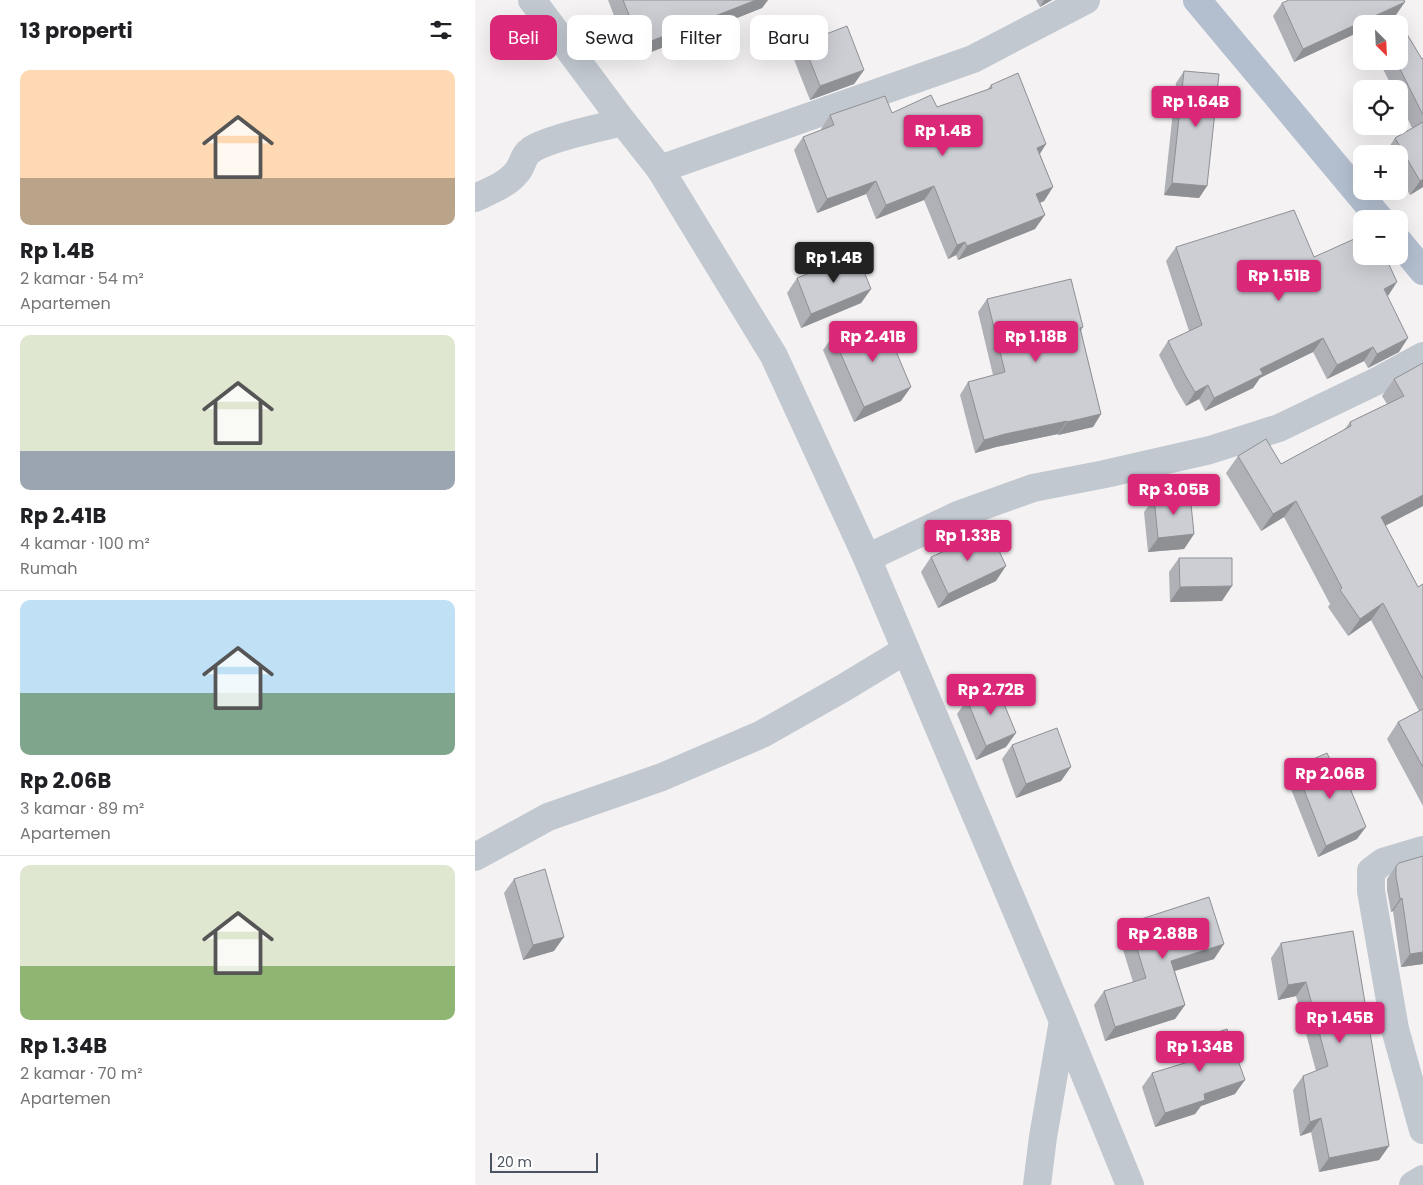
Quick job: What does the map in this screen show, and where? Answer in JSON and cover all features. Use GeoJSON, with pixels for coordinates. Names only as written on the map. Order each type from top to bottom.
{"type":"FeatureCollection","features":[{"type":"Feature","properties":{"kind":"main road"},"geometry":{"type":"LineString","coordinates":[[1197,0],[1372,210]]}},
{"type":"Feature","properties":{"kind":"main road"},"geometry":{"type":"LineString","coordinates":[[1408,253],[1423,271]]}},
{"type":"Feature","properties":{"kind":"street"},"geometry":{"type":"LineString","coordinates":[[532,0],[660,169],[774,356],[867,558],[1063,1021],[1130,1185]]}},
{"type":"Feature","properties":{"kind":"street"},"geometry":{"type":"LineString","coordinates":[[660,169],[973,59],[1086,0]]}},
{"type":"Feature","properties":{"kind":"street"},"geometry":{"type":"LineString","coordinates":[[475,198],[508,181],[517,173],[526,154],[538,146],[586,130],[623,122]]}},
{"type":"Feature","properties":{"kind":"street"},"geometry":{"type":"LineString","coordinates":[[867,558],[958,516],[1033,488],[1210,450],[1279,428],[1379,380],[1423,356]]}},
{"type":"Feature","properties":{"kind":"street"},"geometry":{"type":"LineString","coordinates":[[475,857],[548,817],[662,776],[762,734],[906,650]]}},
{"type":"Feature","properties":{"kind":"street"},"geometry":{"type":"LineString","coordinates":[[1423,850],[1383,862],[1371,871],[1371,891],[1395,1029],[1423,1130]]}},
{"type":"Feature","properties":{"kind":"street"},"geometry":{"type":"LineString","coordinates":[[1037,1185],[1043,1137],[1063,1021]]}},
{"type":"Feature","properties":{"kind":"street"},"geometry":{"type":"LineString","coordinates":[[1413,1185],[1423,1179]]}},
{"type":"Feature","properties":{"kind":"building"},"geometry":{"type":"Polygon","coordinates":[[[623,0],[756,0],[718,15],[662,15],[662,37],[652,41],[652,15],[629,15],[623,0]]]}},
{"type":"Feature","properties":{"kind":"building"},"geometry":{"type":"Polygon","coordinates":[[[1289,0],[1404,0],[1405,2],[1377,15],[1353,15],[1353,26],[1303,49],[1282,3],[1289,0]]]}},
{"type":"Feature","properties":{"kind":"building"},"geometry":{"type":"Polygon","coordinates":[[[847,26],[864,70],[820,86],[810,60],[828,60],[828,33],[847,26]]]}},
{"type":"Feature","properties":{"kind":"building"},"geometry":{"type":"Polygon","coordinates":[[[1408,36],[1423,58],[1423,115],[1408,85],[1408,80],[1406,80],[1400,70],[1408,70],[1408,36]]]}},
{"type":"Feature","properties":{"kind":"building"},"geometry":{"type":"Polygon","coordinates":[[[1184,71],[1219,74],[1207,186],[1172,183],[1184,71]]]}},
{"type":"Feature","properties":{"kind":"building"},"geometry":{"type":"Polygon","coordinates":[[[1018,73],[1046,144],[1037,148],[1053,187],[1036,194],[1045,215],[967,246],[965,242],[957,245],[934,186],[886,205],[876,181],[827,199],[803,137],[834,125],[830,115],[885,96],[892,113],[931,95],[937,107],[992,88],[991,85],[1018,73]]]}},
{"type":"Feature","properties":{"kind":"building"},"geometry":{"type":"Polygon","coordinates":[[[1423,122],[1423,179],[1420,181],[1408,160],[1408,145],[1399,145],[1395,138],[1400,135],[1408,135],[1408,131],[1423,122]]]}},
{"type":"Feature","properties":{"kind":"building"},"geometry":{"type":"Polygon","coordinates":[[[1294,210],[1314,257],[1353,240],[1353,265],[1389,265],[1397,282],[1384,289],[1408,338],[1377,354],[1373,347],[1337,365],[1323,338],[1260,369],[1263,374],[1214,398],[1208,385],[1195,392],[1168,341],[1202,325],[1176,247],[1294,210]]]}},
{"type":"Feature","properties":{"kind":"building"},"geometry":{"type":"Polygon","coordinates":[[[857,254],[871,289],[811,314],[797,278],[857,254]]]}},
{"type":"Feature","properties":{"kind":"building"},"geometry":{"type":"Polygon","coordinates":[[[1071,279],[1083,327],[1080,328],[1101,414],[984,440],[968,382],[1005,372],[987,299],[1071,279]]]}},
{"type":"Feature","properties":{"kind":"building"},"geometry":{"type":"Polygon","coordinates":[[[884,323],[911,387],[864,407],[833,336],[884,323]]]}},
{"type":"Feature","properties":{"kind":"building"},"geometry":{"type":"Polygon","coordinates":[[[1423,363],[1423,495],[1381,517],[1418,587],[1423,584],[1423,679],[1383,603],[1360,619],[1340,590],[1342,588],[1296,501],[1273,514],[1238,456],[1266,439],[1281,464],[1351,426],[1350,422],[1404,396],[1394,379],[1423,363]]]}},
{"type":"Feature","properties":{"kind":"building"},"geometry":{"type":"Polygon","coordinates":[[[1190,494],[1194,534],[1158,538],[1154,498],[1190,494]]]}},
{"type":"Feature","properties":{"kind":"building"},"geometry":{"type":"Polygon","coordinates":[[[990,531],[1006,566],[948,594],[931,557],[990,531]]]}},
{"type":"Feature","properties":{"kind":"building"},"geometry":{"type":"Polygon","coordinates":[[[1179,558],[1232,558],[1232,586],[1180,587],[1179,558]]]}},
{"type":"Feature","properties":{"kind":"building"},"geometry":{"type":"Polygon","coordinates":[[[997,687],[1016,733],[986,746],[967,700],[997,687]]]}},
{"type":"Feature","properties":{"kind":"building"},"geometry":{"type":"Polygon","coordinates":[[[1423,709],[1423,767],[1398,722],[1423,709]]]}},
{"type":"Feature","properties":{"kind":"building"},"geometry":{"type":"Polygon","coordinates":[[[1057,728],[1071,767],[1026,784],[1012,745],[1057,728]]]}},
{"type":"Feature","properties":{"kind":"building"},"geometry":{"type":"Polygon","coordinates":[[[1327,753],[1341,783],[1347,781],[1366,827],[1326,846],[1295,767],[1327,753]]]}},
{"type":"Feature","properties":{"kind":"building"},"geometry":{"type":"Polygon","coordinates":[[[1423,856],[1423,952],[1410,954],[1402,898],[1400,899],[1396,877],[1396,866],[1399,863],[1423,856]]]}},
{"type":"Feature","properties":{"kind":"building"},"geometry":{"type":"Polygon","coordinates":[[[545,869],[564,937],[533,945],[514,879],[545,869]]]}},
{"type":"Feature","properties":{"kind":"building"},"geometry":{"type":"Polygon","coordinates":[[[1209,897],[1224,944],[1171,961],[1185,1005],[1115,1027],[1104,991],[1146,978],[1129,923],[1209,897]]]}},
{"type":"Feature","properties":{"kind":"building"},"geometry":{"type":"Polygon","coordinates":[[[1353,931],[1389,1146],[1329,1158],[1321,1118],[1310,1122],[1303,1076],[1328,1066],[1306,982],[1288,985],[1281,943],[1353,931]]]}},
{"type":"Feature","properties":{"kind":"building"},"geometry":{"type":"Polygon","coordinates":[[[1227,1029],[1245,1080],[1204,1094],[1205,1100],[1165,1113],[1152,1073],[1201,1058],[1195,1040],[1227,1029]]]}}]}
